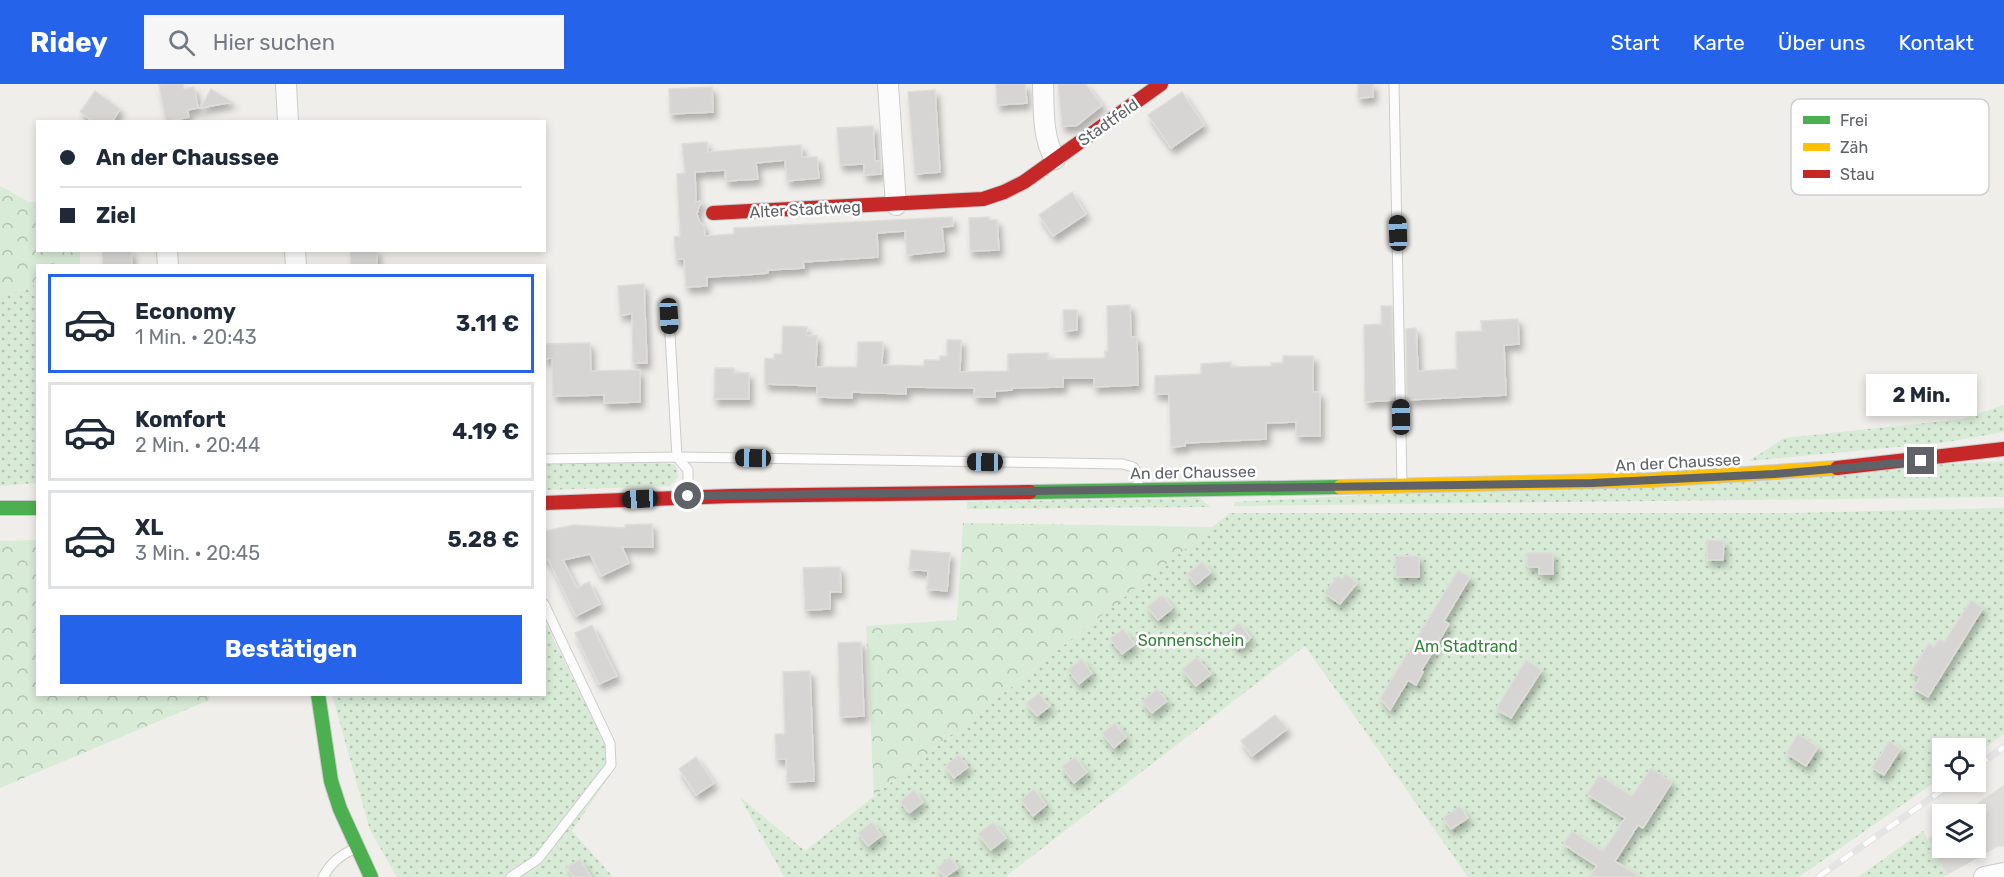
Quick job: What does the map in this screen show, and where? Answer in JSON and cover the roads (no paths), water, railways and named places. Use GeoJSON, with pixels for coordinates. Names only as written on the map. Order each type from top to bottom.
{"type":"FeatureCollection","features":[{"type":"Feature","properties":{"kind":"main road","name":"Stadtfeld"},"geometry":{"type":"LineString","coordinates":[[952,200],[983,199],[1024,182],[1161,84]]}},
{"type":"Feature","properties":{"kind":"main road","name":"Alter Stadtweg"},"geometry":{"type":"LineString","coordinates":[[713,213],[896,205],[952,200]]}},
{"type":"Feature","properties":{"kind":"main road","name":"An der Chaussee"},"geometry":{"type":"LineString","coordinates":[[546,503],[688,496],[1652,481],[1842,469],[2004,449]]}},
{"type":"Feature","properties":{"kind":"main road"},"geometry":{"type":"LineString","coordinates":[[0,507],[36,508]]}},
{"type":"Feature","properties":{"kind":"main road"},"geometry":{"type":"LineString","coordinates":[[320,698],[332,781],[340,809],[371,877]]}},
{"type":"Feature","properties":{"kind":"street"},"geometry":{"type":"LineString","coordinates":[[286,84],[288,120]]}},
{"type":"Feature","properties":{"kind":"street"},"geometry":{"type":"LineString","coordinates":[[888,84],[896,205]]}},
{"type":"Feature","properties":{"kind":"street"},"geometry":{"type":"LineString","coordinates":[[1043,84],[1046,134],[1049,148],[1055,159]]}},
{"type":"Feature","properties":{"kind":"street"},"geometry":{"type":"LineString","coordinates":[[1984,877],[2004,873]]}},
{"type":"Feature","properties":{"kind":"lane"},"geometry":{"type":"LineString","coordinates":[[1394,84],[1402,486]]}},
{"type":"Feature","properties":{"kind":"lane"},"geometry":{"type":"LineString","coordinates":[[669,316],[677,457],[688,470],[688,496]]}},
{"type":"Feature","properties":{"kind":"lane"},"geometry":{"type":"LineString","coordinates":[[546,459],[677,457],[1123,464],[1133,466],[1138,474],[1138,490]]}},
{"type":"Feature","properties":{"kind":"lane"},"geometry":{"type":"LineString","coordinates":[[511,877],[538,859],[611,765],[610,743],[546,608]]}},
{"type":"Feature","properties":{"kind":"lane"},"geometry":{"type":"LineString","coordinates":[[323,877],[340,855],[356,848]]}},
{"type":"Feature","properties":{"kind":"railway"},"geometry":{"type":"LineString","coordinates":[[1986,760],[2004,747]]}},
{"type":"Feature","properties":{"kind":"railway"},"geometry":{"type":"LineString","coordinates":[[1818,877],[1940,792]]}},
{"type":"Feature","properties":{"kind":"park label","name":"Sonnenschein"},"geometry":{"type":"Point","coordinates":[1191,640]}},
{"type":"Feature","properties":{"kind":"park label","name":"Am Stadtrand"},"geometry":{"type":"Point","coordinates":[1466,646]}}]}
